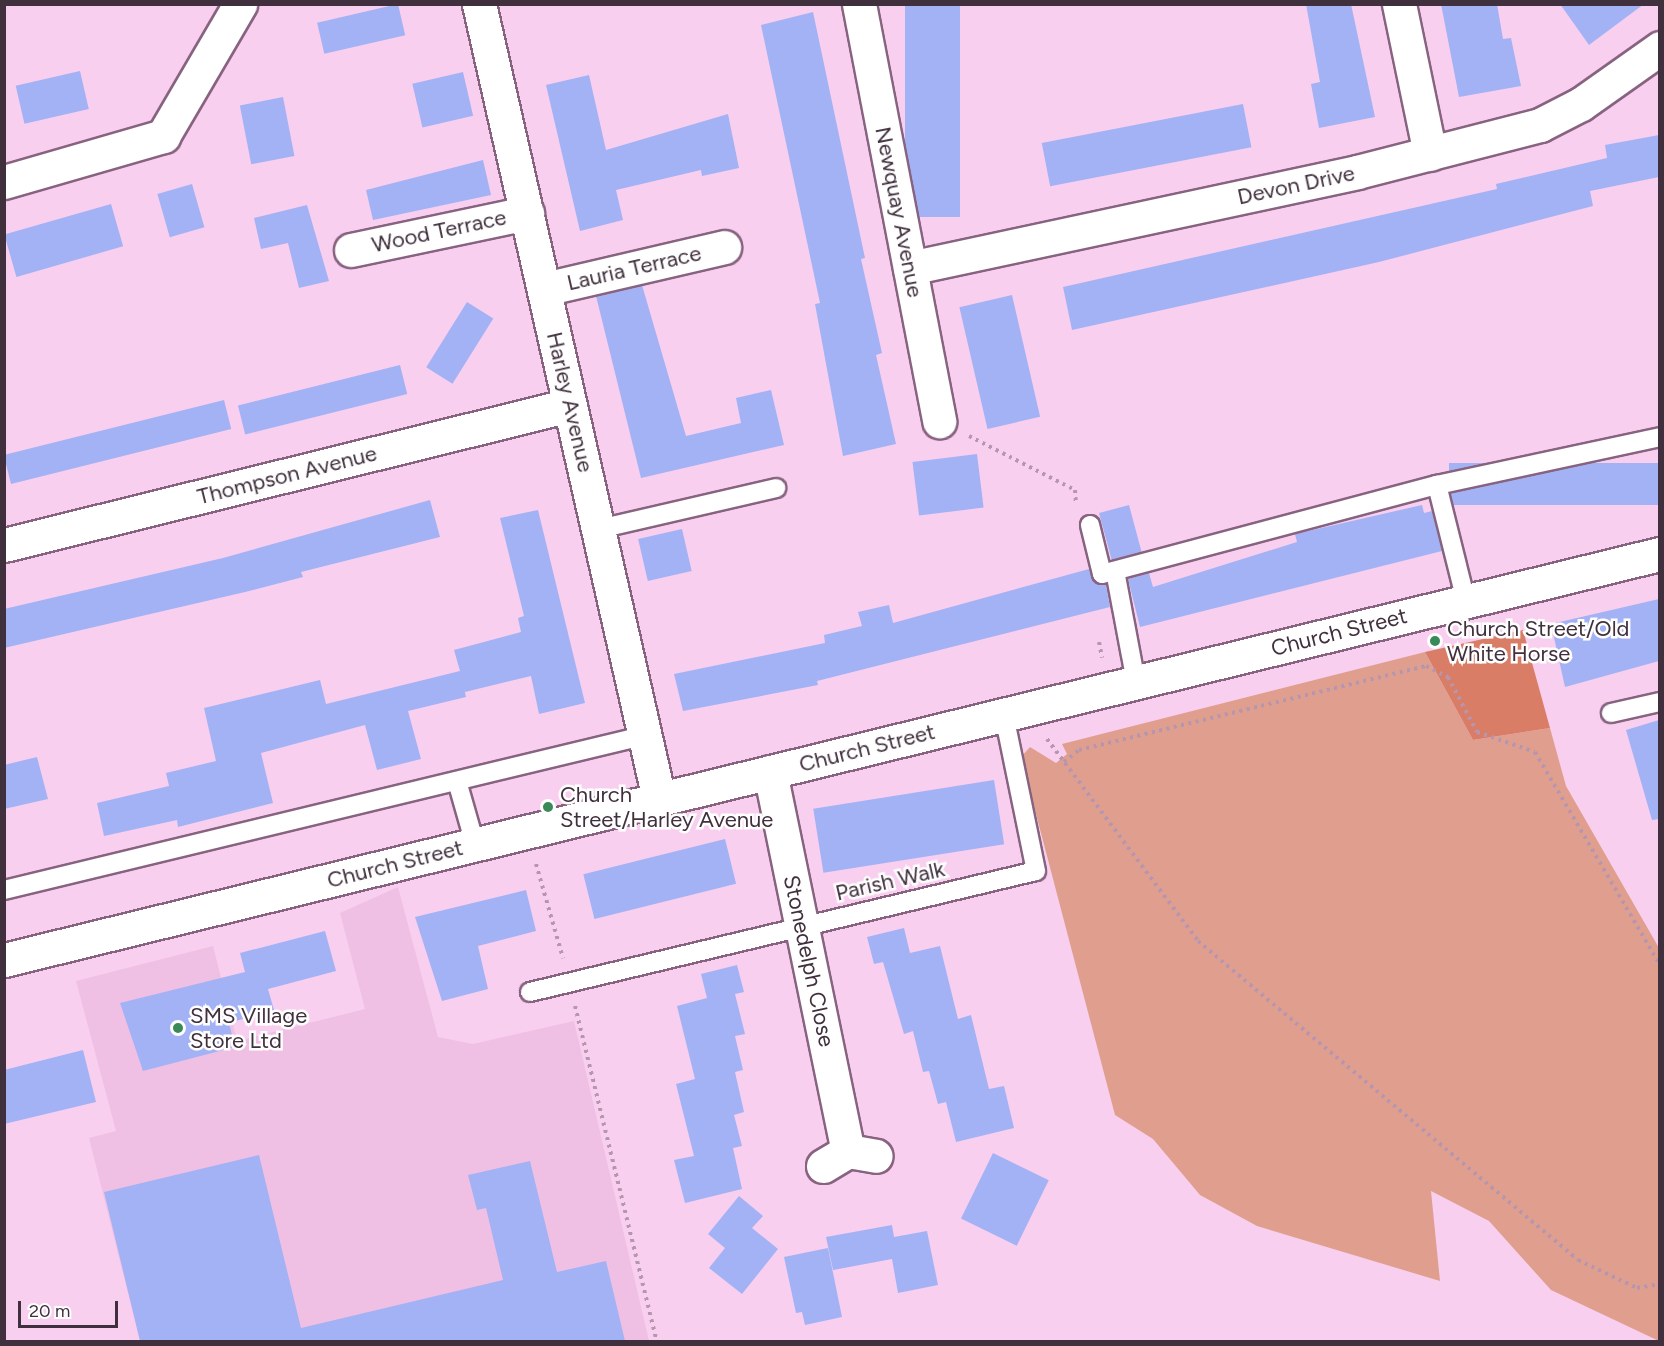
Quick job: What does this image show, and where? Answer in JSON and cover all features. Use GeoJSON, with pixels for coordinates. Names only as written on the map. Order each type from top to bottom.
{"type":"FeatureCollection","features":[{"type":"Feature","properties":{"kind":"street"},"geometry":{"type":"LineString","coordinates":[[4,182],[163,136],[240,4]]}},
{"type":"Feature","properties":{"kind":"street","name":"Harley Avenue"},"geometry":{"type":"LineString","coordinates":[[479,4],[659,799]]}},
{"type":"Feature","properties":{"kind":"street","name":"Newquay Avenue"},"geometry":{"type":"LineString","coordinates":[[858,4],[939,421]]}},
{"type":"Feature","properties":{"kind":"street"},"geometry":{"type":"LineString","coordinates":[[1399,4],[1430,154]]}},
{"type":"Feature","properties":{"kind":"street","name":"Devon Drive"},"geometry":{"type":"LineString","coordinates":[[910,268],[1430,154],[1540,124],[1581,104],[1659,48]]}},
{"type":"Feature","properties":{"kind":"street","name":"Wood Terrace"},"geometry":{"type":"LineString","coordinates":[[351,250],[526,213]]}},
{"type":"Feature","properties":{"kind":"street","name":"Lauria Terrace"},"geometry":{"type":"LineString","coordinates":[[544,289],[724,247]]}},
{"type":"Feature","properties":{"kind":"street","name":"Thompson Avenue"},"geometry":{"type":"LineString","coordinates":[[4,545],[570,405]]}},
{"type":"Feature","properties":{"kind":"street","name":"Church Street"},"geometry":{"type":"LineString","coordinates":[[4,960],[1659,554]]}},
{"type":"Feature","properties":{"kind":"street","name":"Stonedelph Close"},"geometry":{"type":"LineString","coordinates":[[770,772],[849,1158]]}},
{"type":"Feature","properties":{"kind":"lane"},"geometry":{"type":"LineString","coordinates":[[1090,525],[1102,574],[1437,485],[1659,437]]}},
{"type":"Feature","properties":{"kind":"lane"},"geometry":{"type":"LineString","coordinates":[[1437,485],[1466,601]]}},
{"type":"Feature","properties":{"kind":"lane"},"geometry":{"type":"LineString","coordinates":[[599,529],[776,488]]}},
{"type":"Feature","properties":{"kind":"lane"},"geometry":{"type":"LineString","coordinates":[[1115,571],[1122,686]]}},
{"type":"Feature","properties":{"kind":"lane"},"geometry":{"type":"LineString","coordinates":[[1611,713],[1659,702]]}},
{"type":"Feature","properties":{"kind":"lane","name":"Parish Walk"},"geometry":{"type":"LineString","coordinates":[[530,992],[1036,871],[1004,715]]}},
{"type":"Feature","properties":{"kind":"lane"},"geometry":{"type":"LineString","coordinates":[[4,890],[646,735]]}},
{"type":"Feature","properties":{"kind":"lane"},"geometry":{"type":"LineString","coordinates":[[457,781],[475,844]]}},
{"type":"Feature","properties":{"kind":"path"},"geometry":{"type":"LineString","coordinates":[[939,421],[1075,490],[1077,510]]}},
{"type":"Feature","properties":{"kind":"path"},"geometry":{"type":"LineString","coordinates":[[1097,633],[1122,686]]}},
{"type":"Feature","properties":{"kind":"path"},"geometry":{"type":"LineString","coordinates":[[1659,965],[1535,752],[1477,732],[1448,677],[1426,666],[1079,750],[1064,762],[1198,940],[1578,1260],[1637,1288],[1659,1284]]}},
{"type":"Feature","properties":{"kind":"path"},"geometry":{"type":"LineString","coordinates":[[527,832],[570,983],[657,1341]]}},
{"type":"Feature","properties":{"kind":"shaded area"},"geometry":{"type":"Polygon","coordinates":[[[1523,630],[1550,728],[1473,740],[1425,652],[1523,630]]]}},
{"type":"Feature","properties":{"kind":"shaded area"},"geometry":{"type":"Polygon","coordinates":[[[1425,652],[1473,740],[1550,728],[1566,786],[1659,948],[1659,1341],[1551,1290],[1489,1221],[1431,1191],[1440,1281],[1257,1226],[1200,1195],[1153,1139],[1115,1115],[1021,757],[1030,747],[1056,763],[1067,754],[1062,744],[1425,652]]]}},
{"type":"Feature","properties":{"kind":"shaded area"},"geometry":{"type":"Polygon","coordinates":[[[398,887],[438,1037],[473,1044],[574,1021],[649,1341],[140,1341],[89,1138],[116,1131],[76,981],[213,946],[237,1041],[365,1009],[340,913],[398,887]]]}},
{"type":"Feature","properties":{"kind":"building"},"geometry":{"type":"Polygon","coordinates":[[[398,4],[405,35],[324,54],[317,23],[398,4]]]}},
{"type":"Feature","properties":{"kind":"building"},"geometry":{"type":"Polygon","coordinates":[[[905,4],[960,4],[960,217],[905,217],[905,4]]]}},
{"type":"Feature","properties":{"kind":"building"},"geometry":{"type":"Polygon","coordinates":[[[1306,4],[1351,4],[1375,117],[1319,128],[1311,84],[1320,82],[1306,4]]]}},
{"type":"Feature","properties":{"kind":"building"},"geometry":{"type":"Polygon","coordinates":[[[1441,4],[1497,4],[1503,39],[1511,38],[1521,86],[1459,97],[1441,4]]]}},
{"type":"Feature","properties":{"kind":"building"},"geometry":{"type":"Polygon","coordinates":[[[1560,4],[1644,4],[1589,45],[1560,4]]]}},
{"type":"Feature","properties":{"kind":"building"},"geometry":{"type":"Polygon","coordinates":[[[813,12],[865,258],[861,259],[882,353],[876,355],[896,444],[843,456],[815,304],[820,303],[761,25],[813,12]]]}},
{"type":"Feature","properties":{"kind":"building"},"geometry":{"type":"Polygon","coordinates":[[[80,71],[89,109],[24,124],[16,86],[80,71]]]}},
{"type":"Feature","properties":{"kind":"building"},"geometry":{"type":"Polygon","coordinates":[[[463,72],[473,116],[422,128],[412,84],[463,72]]]}},
{"type":"Feature","properties":{"kind":"building"},"geometry":{"type":"Polygon","coordinates":[[[589,75],[606,150],[728,114],[739,168],[702,176],[701,170],[616,190],[623,220],[580,231],[546,85],[589,75]]]}},
{"type":"Feature","properties":{"kind":"building"},"geometry":{"type":"Polygon","coordinates":[[[283,97],[294,156],[251,164],[240,105],[283,97]]]}},
{"type":"Feature","properties":{"kind":"building"},"geometry":{"type":"Polygon","coordinates":[[[1243,104],[1251,147],[1050,186],[1042,143],[1243,104]]]}},
{"type":"Feature","properties":{"kind":"building"},"geometry":{"type":"Polygon","coordinates":[[[1659,135],[1659,177],[1590,191],[1593,206],[1379,262],[1072,330],[1063,287],[1497,189],[1496,184],[1607,158],[1605,145],[1659,135]]]}},
{"type":"Feature","properties":{"kind":"building"},"geometry":{"type":"Polygon","coordinates":[[[483,160],[491,195],[373,220],[366,190],[483,160]]]}},
{"type":"Feature","properties":{"kind":"building"},"geometry":{"type":"Polygon","coordinates":[[[192,184],[204,227],[170,237],[157,194],[192,184]]]}},
{"type":"Feature","properties":{"kind":"building"},"geometry":{"type":"Polygon","coordinates":[[[111,204],[123,246],[16,277],[4,235],[111,204]]]}},
{"type":"Feature","properties":{"kind":"building"},"geometry":{"type":"Polygon","coordinates":[[[307,205],[329,281],[299,288],[288,243],[261,249],[254,218],[307,205]]]}},
{"type":"Feature","properties":{"kind":"building"},"geometry":{"type":"Polygon","coordinates":[[[642,285],[686,436],[741,423],[736,398],[771,390],[784,445],[641,478],[596,296],[642,285]]]}},
{"type":"Feature","properties":{"kind":"building"},"geometry":{"type":"Polygon","coordinates":[[[1012,295],[1040,417],[988,429],[959,307],[1012,295]]]}},
{"type":"Feature","properties":{"kind":"building"},"geometry":{"type":"Polygon","coordinates":[[[467,302],[493,318],[452,384],[426,367],[467,302]]]}},
{"type":"Feature","properties":{"kind":"building"},"geometry":{"type":"Polygon","coordinates":[[[400,365],[407,394],[245,435],[238,405],[400,365]]]}},
{"type":"Feature","properties":{"kind":"building"},"geometry":{"type":"Polygon","coordinates":[[[224,400],[231,429],[11,484],[4,455],[224,400]]]}},
{"type":"Feature","properties":{"kind":"building"},"geometry":{"type":"Polygon","coordinates":[[[977,454],[984,508],[919,516],[912,462],[977,454]]]}},
{"type":"Feature","properties":{"kind":"building"},"geometry":{"type":"Polygon","coordinates":[[[1449,463],[1659,463],[1659,505],[1449,505],[1449,463]]]}},
{"type":"Feature","properties":{"kind":"building"},"geometry":{"type":"Polygon","coordinates":[[[430,500],[440,537],[301,572],[303,577],[245,592],[4,648],[4,609],[223,558],[430,500]]]}},
{"type":"Feature","properties":{"kind":"building"},"geometry":{"type":"Polygon","coordinates":[[[1129,505],[1142,552],[1112,560],[1099,513],[1129,505]]]}},
{"type":"Feature","properties":{"kind":"building"},"geometry":{"type":"Polygon","coordinates":[[[1422,505],[1424,513],[1432,511],[1442,551],[1140,627],[1128,579],[1149,573],[1153,587],[1297,542],[1295,534],[1422,505]]]}},
{"type":"Feature","properties":{"kind":"building"},"geometry":{"type":"Polygon","coordinates":[[[538,510],[585,703],[539,714],[531,676],[465,692],[464,688],[466,697],[408,711],[421,759],[377,770],[365,725],[261,753],[273,803],[178,827],[177,820],[104,836],[97,803],[169,786],[166,773],[216,761],[204,708],[320,680],[326,704],[460,671],[454,650],[521,632],[518,618],[524,616],[500,518],[538,510]]]}},
{"type":"Feature","properties":{"kind":"building"},"geometry":{"type":"Polygon","coordinates":[[[682,529],[692,571],[648,581],[638,539],[682,529]]]}},
{"type":"Feature","properties":{"kind":"building"},"geometry":{"type":"Polygon","coordinates":[[[1089,569],[1094,582],[1106,585],[1110,607],[817,681],[818,685],[683,711],[674,674],[825,643],[824,635],[862,626],[858,612],[889,605],[893,623],[1089,569]]]}},
{"type":"Feature","properties":{"kind":"building"},"geometry":{"type":"Polygon","coordinates":[[[1659,599],[1659,661],[1565,687],[1551,624],[1659,599]]]}},
{"type":"Feature","properties":{"kind":"building"},"geometry":{"type":"Polygon","coordinates":[[[1659,720],[1659,819],[1652,820],[1626,730],[1659,720]]]}},
{"type":"Feature","properties":{"kind":"building"},"geometry":{"type":"Polygon","coordinates":[[[37,757],[48,799],[4,809],[4,765],[37,757]]]}},
{"type":"Feature","properties":{"kind":"building"},"geometry":{"type":"Polygon","coordinates":[[[994,780],[1004,844],[823,873],[813,809],[994,780]]]}},
{"type":"Feature","properties":{"kind":"building"},"geometry":{"type":"Polygon","coordinates":[[[725,839],[736,884],[594,919],[583,874],[725,839]]]}},
{"type":"Feature","properties":{"kind":"building"},"geometry":{"type":"Polygon","coordinates":[[[526,890],[536,931],[478,946],[488,989],[442,1001],[415,917],[526,890]]]}},
{"type":"Feature","properties":{"kind":"building"},"geometry":{"type":"Polygon","coordinates":[[[904,928],[910,953],[940,946],[958,1019],[971,1015],[989,1089],[1004,1086],[1014,1128],[956,1142],[946,1102],[938,1104],[929,1071],[923,1072],[913,1031],[904,1034],[883,962],[874,964],[867,937],[904,928]]]}},
{"type":"Feature","properties":{"kind":"building"},"geometry":{"type":"Polygon","coordinates":[[[325,931],[336,971],[268,989],[274,1010],[229,1023],[235,1047],[143,1071],[120,1003],[245,972],[240,953],[325,931]]]}},
{"type":"Feature","properties":{"kind":"building"},"geometry":{"type":"Polygon","coordinates":[[[737,965],[744,992],[735,994],[745,1034],[735,1036],[743,1070],[735,1072],[744,1112],[734,1115],[742,1146],[733,1148],[742,1189],[685,1203],[674,1160],[694,1156],[676,1084],[695,1079],[677,1006],[707,998],[701,974],[737,965]]]}},
{"type":"Feature","properties":{"kind":"building"},"geometry":{"type":"Polygon","coordinates":[[[83,1050],[96,1102],[4,1124],[4,1070],[83,1050]]]}},
{"type":"Feature","properties":{"kind":"building"},"geometry":{"type":"Polygon","coordinates":[[[993,1153],[1049,1180],[1017,1246],[961,1219],[993,1153]]]}},
{"type":"Feature","properties":{"kind":"building"},"geometry":{"type":"Polygon","coordinates":[[[259,1155],[301,1328],[503,1280],[486,1208],[477,1210],[468,1175],[530,1161],[557,1272],[606,1261],[625,1341],[140,1341],[104,1192],[259,1155]]]}},
{"type":"Feature","properties":{"kind":"building"},"geometry":{"type":"Polygon","coordinates":[[[739,1196],[763,1216],[752,1228],[778,1249],[742,1294],[709,1268],[725,1248],[708,1234],[739,1196]]]}},
{"type":"Feature","properties":{"kind":"building"},"geometry":{"type":"Polygon","coordinates":[[[892,1225],[894,1237],[927,1231],[938,1285],[898,1293],[892,1259],[833,1270],[826,1237],[892,1225]]]}},
{"type":"Feature","properties":{"kind":"building"},"geometry":{"type":"Polygon","coordinates":[[[828,1248],[842,1317],[805,1325],[802,1312],[796,1313],[784,1257],[828,1248]]]}},
{"type":"Feature","properties":{"kind":"place","name":"Church Street/Old White Horse"},"geometry":{"type":"Point","coordinates":[1435,641]}},
{"type":"Feature","properties":{"kind":"place","name":"Church Street/Harley Avenue"},"geometry":{"type":"Point","coordinates":[548,807]}},
{"type":"Feature","properties":{"kind":"place","name":"SMS Village Store Ltd"},"geometry":{"type":"Point","coordinates":[178,1028]}}]}
